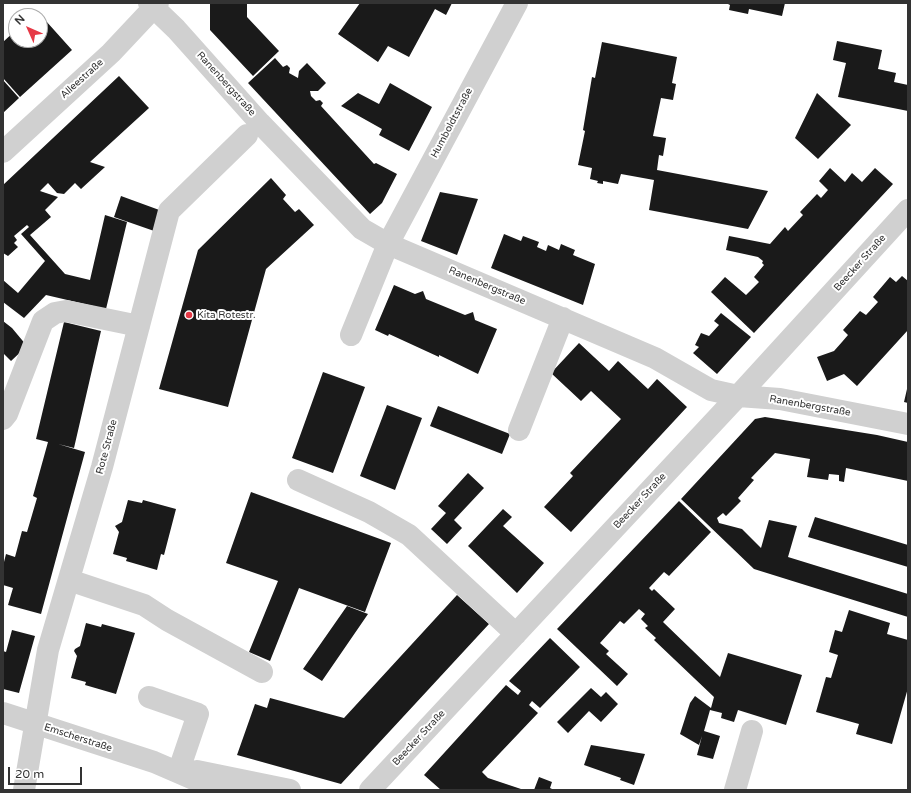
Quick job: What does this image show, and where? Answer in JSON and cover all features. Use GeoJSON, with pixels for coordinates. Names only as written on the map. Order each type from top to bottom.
{"type":"FeatureCollection","features":[{"type":"Feature","properties":{"kind":"street","name":"Humboldtstraße"},"geometry":{"type":"LineString","coordinates":[[351,335],[388,244],[517,3]]}},
{"type":"Feature","properties":{"kind":"street","name":"Ranenbergstraße"},"geometry":{"type":"LineString","coordinates":[[154,4],[362,229],[388,244],[655,358],[711,390],[738,396],[780,399],[908,424]]}},
{"type":"Feature","properties":{"kind":"street","name":"Alleestraße"},"geometry":{"type":"LineString","coordinates":[[3,152],[111,53],[154,4]]}},
{"type":"Feature","properties":{"kind":"street","name":"Rote Straße"},"geometry":{"type":"LineString","coordinates":[[24,790],[48,650],[102,467],[169,211],[247,135]]}},
{"type":"Feature","properties":{"kind":"street","name":"Beecker Straße"},"geometry":{"type":"LineString","coordinates":[[370,790],[738,396],[908,210]]}},
{"type":"Feature","properties":{"kind":"street"},"geometry":{"type":"LineString","coordinates":[[3,419],[7,414],[43,322],[54,313],[66,311],[139,326]]}},
{"type":"Feature","properties":{"kind":"street"},"geometry":{"type":"LineString","coordinates":[[519,430],[563,318]]}},
{"type":"Feature","properties":{"kind":"street"},"geometry":{"type":"LineString","coordinates":[[298,480],[369,512],[409,535],[516,634]]}},
{"type":"Feature","properties":{"kind":"street"},"geometry":{"type":"LineString","coordinates":[[69,580],[144,605],[167,620],[262,672]]}},
{"type":"Feature","properties":{"kind":"street"},"geometry":{"type":"LineString","coordinates":[[150,697],[198,714],[180,768]]}},
{"type":"Feature","properties":{"kind":"street","name":"Emscherstraße"},"geometry":{"type":"LineString","coordinates":[[3,713],[154,762],[290,790]]}},
{"type":"Feature","properties":{"kind":"street"},"geometry":{"type":"LineString","coordinates":[[734,790],[752,731]]}},
{"type":"Feature","properties":{"kind":"street","name":"Emscherstraße"},"geometry":{"type":"LineString","coordinates":[[154,762],[219,790]]}},
{"type":"Feature","properties":{"kind":"building"},"geometry":{"type":"Polygon","coordinates":[[[210,3],[247,3],[247,17],[279,51],[253,76],[210,30],[210,3]]]}},
{"type":"Feature","properties":{"kind":"building"},"geometry":{"type":"Polygon","coordinates":[[[360,3],[452,3],[446,15],[435,9],[409,57],[388,46],[378,62],[338,34],[360,3]]]}},
{"type":"Feature","properties":{"kind":"building"},"geometry":{"type":"Polygon","coordinates":[[[726,3],[785,3],[782,16],[749,9],[748,14],[729,10],[730,5],[726,3]]]}},
{"type":"Feature","properties":{"kind":"building"},"geometry":{"type":"Polygon","coordinates":[[[48,23],[72,50],[20,97],[3,78],[3,42],[8,37],[8,48],[48,48],[48,23]]]}},
{"type":"Feature","properties":{"kind":"building"},"geometry":{"type":"Polygon","coordinates":[[[837,41],[882,50],[878,69],[896,73],[894,82],[908,85],[908,111],[838,97],[846,63],[833,60],[837,41]]]}},
{"type":"Feature","properties":{"kind":"building"},"geometry":{"type":"Polygon","coordinates":[[[602,42],[677,57],[672,83],[676,84],[673,100],[661,98],[653,136],[666,138],[663,156],[659,155],[657,170],[768,191],[748,229],[649,210],[654,180],[621,174],[618,184],[603,181],[603,184],[597,183],[598,181],[590,179],[592,168],[578,165],[585,131],[583,130],[592,77],[595,78],[602,42]]]}},
{"type":"Feature","properties":{"kind":"building"},"geometry":{"type":"Polygon","coordinates":[[[275,58],[283,67],[287,65],[290,68],[289,73],[298,78],[299,71],[307,63],[326,83],[318,91],[310,91],[311,96],[316,101],[320,100],[323,103],[321,106],[374,164],[376,163],[397,174],[382,203],[370,214],[248,83],[275,58]]]}},
{"type":"Feature","properties":{"kind":"building"},"geometry":{"type":"Polygon","coordinates":[[[119,76],[149,108],[90,162],[105,167],[81,189],[75,183],[64,194],[57,193],[48,183],[40,191],[58,197],[45,210],[51,217],[30,235],[65,274],[90,280],[105,215],[127,222],[106,309],[46,295],[24,318],[3,302],[3,280],[18,293],[45,261],[21,234],[29,227],[27,225],[14,236],[17,240],[14,243],[18,247],[8,256],[3,253],[3,185],[119,76]]]}},
{"type":"Feature","properties":{"kind":"building"},"geometry":{"type":"Polygon","coordinates":[[[3,80],[19,98],[3,113],[3,80]]]}},
{"type":"Feature","properties":{"kind":"building"},"geometry":{"type":"Polygon","coordinates":[[[390,83],[432,107],[409,151],[379,135],[382,129],[341,106],[358,93],[379,104],[390,83]]]}},
{"type":"Feature","properties":{"kind":"building"},"geometry":{"type":"Polygon","coordinates":[[[817,93],[851,125],[818,159],[795,138],[817,93]]]}},
{"type":"Feature","properties":{"kind":"building"},"geometry":{"type":"Polygon","coordinates":[[[830,168],[845,182],[852,173],[862,182],[875,168],[893,184],[754,333],[711,292],[725,277],[746,295],[759,282],[754,277],[764,265],[762,263],[763,261],[758,257],[726,250],[729,236],[770,244],[785,227],[788,231],[803,215],[800,212],[817,194],[821,198],[828,190],[819,181],[830,168]]]}},
{"type":"Feature","properties":{"kind":"building"},"geometry":{"type":"Polygon","coordinates":[[[271,178],[286,195],[283,199],[295,212],[299,209],[314,225],[266,269],[228,407],[159,389],[198,250],[271,178]]]}},
{"type":"Feature","properties":{"kind":"building"},"geometry":{"type":"Polygon","coordinates":[[[440,192],[478,199],[457,255],[421,241],[440,192]]]}},
{"type":"Feature","properties":{"kind":"building"},"geometry":{"type":"Polygon","coordinates":[[[121,196],[162,211],[157,232],[114,217],[121,196]]]}},
{"type":"Feature","properties":{"kind":"building"},"geometry":{"type":"Polygon","coordinates":[[[504,234],[521,241],[523,236],[539,242],[537,247],[546,251],[548,245],[559,250],[561,244],[575,250],[573,255],[595,264],[583,305],[491,268],[504,234]]]}},
{"type":"Feature","properties":{"kind":"building"},"geometry":{"type":"Polygon","coordinates":[[[902,276],[908,281],[908,330],[857,386],[844,374],[827,381],[817,357],[834,351],[848,335],[843,330],[860,311],[866,315],[878,302],[873,297],[890,277],[896,282],[902,276]]]}},
{"type":"Feature","properties":{"kind":"building"},"geometry":{"type":"Polygon","coordinates":[[[394,285],[415,294],[423,291],[426,299],[465,315],[473,312],[475,320],[497,329],[478,374],[439,355],[439,357],[389,334],[388,336],[375,330],[394,285]]]}},
{"type":"Feature","properties":{"kind":"building"},"geometry":{"type":"Polygon","coordinates":[[[721,313],[751,337],[717,374],[693,353],[699,347],[695,345],[701,333],[709,336],[719,325],[714,321],[721,313]]]}},
{"type":"Feature","properties":{"kind":"building"},"geometry":{"type":"Polygon","coordinates":[[[3,321],[12,328],[27,346],[11,361],[3,353],[3,321]]]}},
{"type":"Feature","properties":{"kind":"building"},"geometry":{"type":"Polygon","coordinates":[[[64,322],[101,331],[74,448],[58,444],[85,452],[41,614],[8,605],[13,588],[3,585],[3,566],[6,554],[15,557],[22,531],[27,532],[37,498],[33,496],[48,442],[36,439],[64,322]]]}},
{"type":"Feature","properties":{"kind":"building"},"geometry":{"type":"Polygon","coordinates":[[[579,343],[609,371],[618,361],[648,389],[657,379],[687,407],[571,532],[544,507],[573,476],[570,473],[621,419],[591,391],[581,401],[551,373],[579,343]]]}},
{"type":"Feature","properties":{"kind":"building"},"geometry":{"type":"Polygon","coordinates":[[[323,372],[365,387],[333,473],[292,458],[323,372]]]}},
{"type":"Feature","properties":{"kind":"building"},"geometry":{"type":"Polygon","coordinates":[[[907,389],[908,390],[908,403],[904,402],[907,389]]]}},
{"type":"Feature","properties":{"kind":"building"},"geometry":{"type":"Polygon","coordinates":[[[387,405],[422,418],[395,490],[360,476],[387,405]]]}},
{"type":"Feature","properties":{"kind":"building"},"geometry":{"type":"Polygon","coordinates":[[[438,406],[510,434],[502,454],[430,426],[438,406]]]}},
{"type":"Feature","properties":{"kind":"building"},"geometry":{"type":"Polygon","coordinates":[[[765,417],[877,435],[908,442],[908,481],[846,468],[844,482],[839,481],[839,475],[829,474],[828,480],[807,477],[810,459],[775,453],[751,478],[754,480],[738,498],[741,501],[726,516],[723,513],[717,518],[719,523],[742,529],[761,548],[769,520],[797,526],[788,557],[908,594],[908,617],[754,569],[681,499],[755,419],[765,417]]]}},
{"type":"Feature","properties":{"kind":"building"},"geometry":{"type":"Polygon","coordinates":[[[468,473],[484,488],[454,520],[462,528],[447,544],[431,529],[446,513],[438,506],[468,473]]]}},
{"type":"Feature","properties":{"kind":"building"},"geometry":{"type":"Polygon","coordinates":[[[251,492],[391,543],[365,612],[299,588],[270,661],[249,652],[278,581],[226,563],[251,492]]]}},
{"type":"Feature","properties":{"kind":"building"},"geometry":{"type":"Polygon","coordinates":[[[128,500],[142,503],[143,500],[176,509],[164,555],[161,554],[157,570],[126,561],[127,558],[113,554],[119,532],[115,526],[122,522],[128,500]]]}},
{"type":"Feature","properties":{"kind":"building"},"geometry":{"type":"Polygon","coordinates":[[[679,501],[711,532],[669,576],[664,572],[649,588],[652,591],[654,589],[675,609],[663,622],[720,677],[728,653],[802,675],[786,725],[738,710],[734,722],[721,718],[722,713],[710,710],[704,731],[720,736],[713,759],[697,755],[702,736],[699,745],[680,734],[690,703],[695,696],[711,708],[714,697],[654,640],[656,638],[645,628],[648,626],[641,619],[645,614],[639,609],[624,624],[620,621],[600,643],[609,651],[606,654],[628,674],[617,686],[557,629],[679,501]]]}},
{"type":"Feature","properties":{"kind":"building"},"geometry":{"type":"Polygon","coordinates":[[[503,509],[512,517],[503,526],[544,563],[517,593],[468,546],[503,509]]]}},
{"type":"Feature","properties":{"kind":"building"},"geometry":{"type":"Polygon","coordinates":[[[815,517],[908,545],[908,567],[808,537],[815,517]]]}},
{"type":"Feature","properties":{"kind":"building"},"geometry":{"type":"Polygon","coordinates":[[[457,595],[489,624],[341,784],[237,755],[255,704],[267,708],[270,698],[344,718],[457,595]]]}},
{"type":"Feature","properties":{"kind":"building"},"geometry":{"type":"Polygon","coordinates":[[[347,606],[368,614],[322,681],[303,669],[347,606]]]}},
{"type":"Feature","properties":{"kind":"building"},"geometry":{"type":"Polygon","coordinates":[[[849,610],[890,623],[887,634],[908,640],[908,688],[892,744],[856,734],[859,724],[816,712],[826,677],[831,678],[838,655],[829,652],[835,630],[842,632],[849,610]]]}},
{"type":"Feature","properties":{"kind":"building"},"geometry":{"type":"Polygon","coordinates":[[[86,623],[101,627],[102,624],[135,633],[116,694],[85,685],[86,682],[71,678],[77,656],[74,651],[80,646],[86,623]]]}},
{"type":"Feature","properties":{"kind":"building"},"geometry":{"type":"Polygon","coordinates":[[[12,630],[35,636],[19,693],[3,689],[3,651],[6,652],[12,630]]]}},
{"type":"Feature","properties":{"kind":"building"},"geometry":{"type":"Polygon","coordinates":[[[550,638],[580,667],[540,708],[532,701],[529,705],[538,713],[482,772],[488,778],[524,790],[441,790],[424,775],[506,685],[518,695],[521,691],[509,681],[550,638]]]}},
{"type":"Feature","properties":{"kind":"building"},"geometry":{"type":"Polygon","coordinates":[[[591,688],[601,697],[606,692],[618,704],[601,722],[589,711],[568,733],[557,722],[591,688]]]}},
{"type":"Feature","properties":{"kind":"building"},"geometry":{"type":"Polygon","coordinates":[[[591,745],[645,754],[634,785],[620,780],[621,778],[584,765],[591,745]]]}},
{"type":"Feature","properties":{"kind":"building"},"geometry":{"type":"Polygon","coordinates":[[[539,777],[552,782],[550,788],[554,790],[534,790],[539,777]]]}},
{"type":"Feature","properties":{"kind":"place","name":"Kita Rotestr."},"geometry":{"type":"Point","coordinates":[189,315]}}]}
